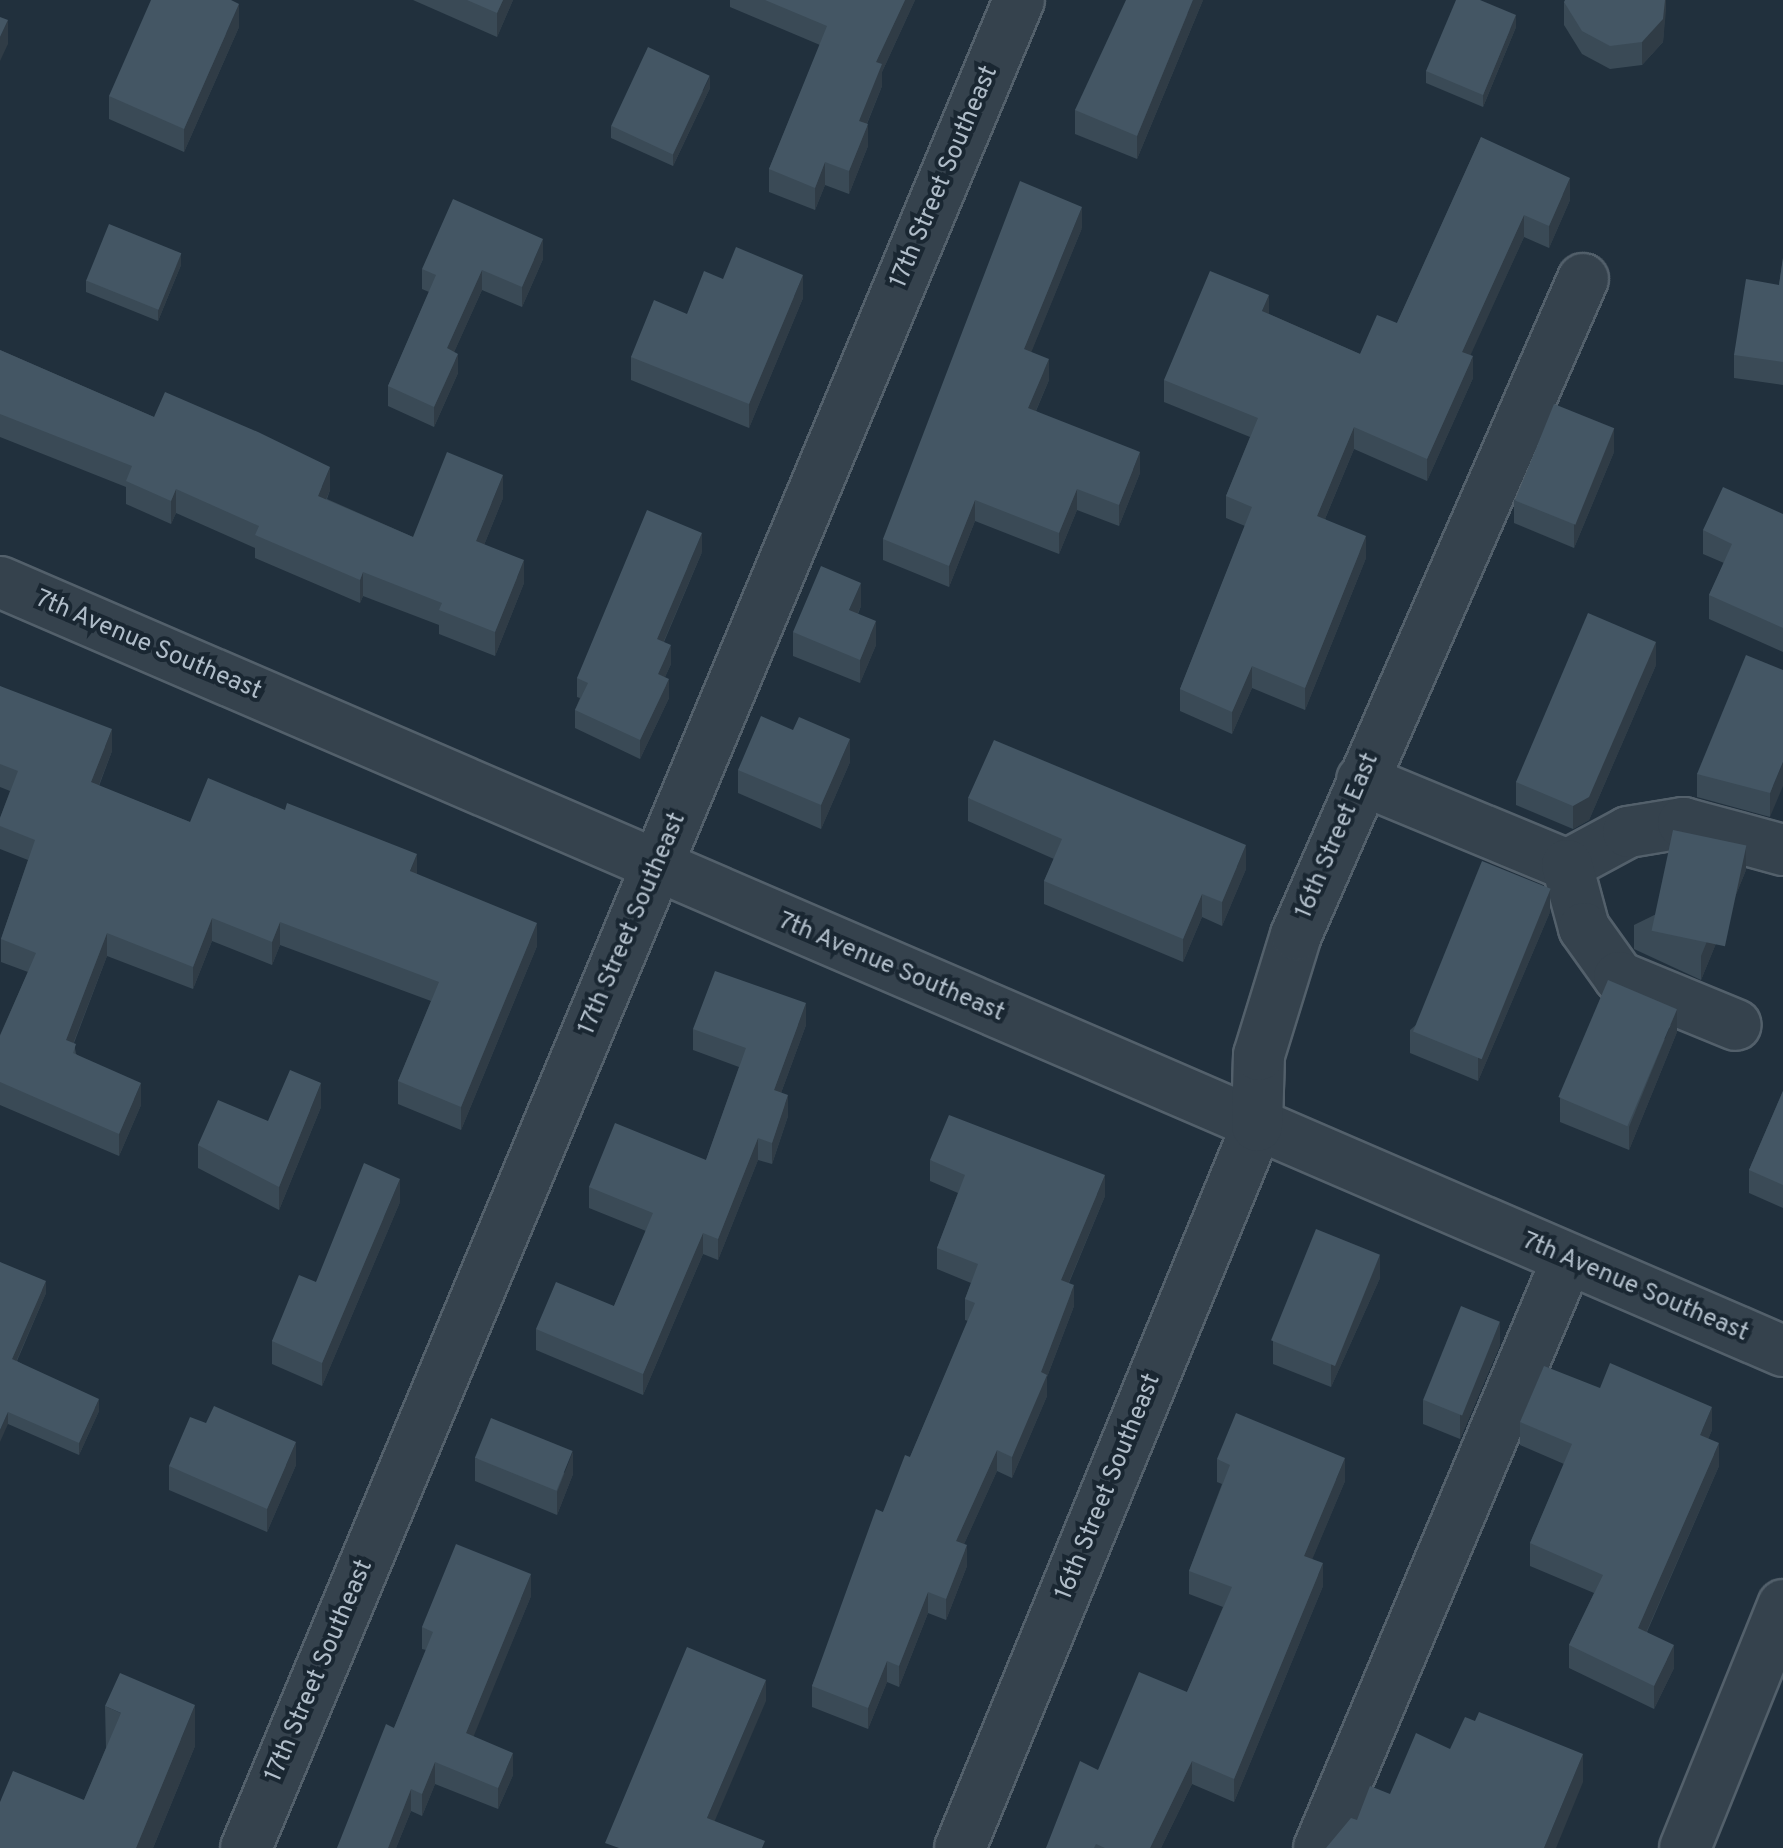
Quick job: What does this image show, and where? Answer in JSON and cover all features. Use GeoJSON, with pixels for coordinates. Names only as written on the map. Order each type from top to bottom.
{"type":"FeatureCollection","features":[{"type":"Feature","properties":{"kind":"street","name":"17th Street Southeast"},"geometry":{"type":"LineString","coordinates":[[246,1848],[1019,0]]}},
{"type":"Feature","properties":{"kind":"street","name":"16th Street East"},"geometry":{"type":"LineString","coordinates":[[1257,1126],[1259,1055],[1296,935],[1458,556],[1501,473],[1583,279]]}},
{"type":"Feature","properties":{"kind":"street","name":"7th Avenue Southeast"},"geometry":{"type":"LineString","coordinates":[[0,582],[1783,1352]]}},
{"type":"Feature","properties":{"kind":"street"},"geometry":{"type":"LineString","coordinates":[[1362,780],[1566,865]]}},
{"type":"Feature","properties":{"kind":"street"},"geometry":{"type":"LineString","coordinates":[[1566,865],[1628,832],[1684,824],[1783,850]]}},
{"type":"Feature","properties":{"kind":"street"},"geometry":{"type":"LineString","coordinates":[[1566,865],[1584,928],[1619,978],[1736,1025]]}},
{"type":"Feature","properties":{"kind":"street","name":"16th Street Southeast"},"geometry":{"type":"LineString","coordinates":[[960,1848],[1257,1126]]}},
{"type":"Feature","properties":{"kind":"street"},"geometry":{"type":"LineString","coordinates":[[1319,1848],[1566,1260]]}},
{"type":"Feature","properties":{"kind":"street"},"geometry":{"type":"LineString","coordinates":[[1685,1848],[1783,1605]]}},
{"type":"Feature","properties":{"kind":"building"},"geometry":{"type":"Polygon","coordinates":[[[151,0],[231,0],[239,4],[184,129],[109,96],[151,0]]]}},
{"type":"Feature","properties":{"kind":"building"},"geometry":{"type":"Polygon","coordinates":[[[467,0],[503,0],[497,13],[467,0]]]}},
{"type":"Feature","properties":{"kind":"building"},"geometry":{"type":"Polygon","coordinates":[[[765,0],[905,0],[876,62],[882,64],[859,121],[868,124],[849,171],[825,162],[815,188],[769,169],[827,26],[765,0]]]}},
{"type":"Feature","properties":{"kind":"building"},"geometry":{"type":"Polygon","coordinates":[[[1126,0],[1193,0],[1137,136],[1075,110],[1126,0]]]}},
{"type":"Feature","properties":{"kind":"building"},"geometry":{"type":"Polygon","coordinates":[[[1456,0],[1480,0],[1516,15],[1483,95],[1426,71],[1456,0]]]}},
{"type":"Feature","properties":{"kind":"building"},"geometry":{"type":"Polygon","coordinates":[[[1565,0],[1665,0],[1663,19],[1642,42],[1610,46],[1582,31],[1565,0]]]}},
{"type":"Feature","properties":{"kind":"building"},"geometry":{"type":"Polygon","coordinates":[[[0,17],[8,20],[0,37],[0,17]]]}},
{"type":"Feature","properties":{"kind":"building"},"geometry":{"type":"Polygon","coordinates":[[[648,47],[710,76],[673,155],[611,126],[648,47]]]}},
{"type":"Feature","properties":{"kind":"building"},"geometry":{"type":"Polygon","coordinates":[[[1481,137],[1570,178],[1549,226],[1524,215],[1462,352],[1473,356],[1427,459],[1354,427],[1317,516],[1366,536],[1305,688],[1252,666],[1232,712],[1180,689],[1252,507],[1226,496],[1258,418],[1164,380],[1210,271],[1269,295],[1262,311],[1360,354],[1377,315],[1397,323],[1481,137]]]}},
{"type":"Feature","properties":{"kind":"building"},"geometry":{"type":"Polygon","coordinates":[[[1020,181],[1082,207],[1024,349],[1049,359],[1028,408],[1140,452],[1119,505],[1077,489],[1059,533],[975,500],[949,566],[883,539],[1020,181]]]}},
{"type":"Feature","properties":{"kind":"building"},"geometry":{"type":"Polygon","coordinates":[[[453,199],[543,239],[522,287],[482,270],[447,348],[458,354],[434,407],[388,386],[436,275],[422,269],[453,199]]]}},
{"type":"Feature","properties":{"kind":"building"},"geometry":{"type":"Polygon","coordinates":[[[109,224],[181,253],[158,310],[86,281],[109,224]]]}},
{"type":"Feature","properties":{"kind":"building"},"geometry":{"type":"Polygon","coordinates":[[[736,247],[803,275],[749,404],[631,357],[654,300],[687,314],[704,271],[723,279],[736,247]]]}},
{"type":"Feature","properties":{"kind":"building"},"geometry":{"type":"Polygon","coordinates":[[[1783,258],[1783,362],[1734,355],[1746,279],[1779,285],[1783,258]]]}},
{"type":"Feature","properties":{"kind":"building"},"geometry":{"type":"Polygon","coordinates":[[[0,350],[154,417],[165,392],[258,432],[330,467],[318,496],[413,537],[447,452],[503,475],[476,541],[524,560],[495,632],[439,610],[442,603],[363,572],[360,580],[255,535],[259,526],[176,489],[171,501],[126,481],[132,466],[0,414],[0,350]]]}},
{"type":"Feature","properties":{"kind":"building"},"geometry":{"type":"Polygon","coordinates":[[[1554,404],[1614,428],[1575,525],[1515,500],[1554,404]]]}},
{"type":"Feature","properties":{"kind":"building"},"geometry":{"type":"Polygon","coordinates":[[[1723,487],[1783,514],[1783,628],[1709,595],[1732,544],[1703,530],[1723,487]]]}},
{"type":"Feature","properties":{"kind":"building"},"geometry":{"type":"Polygon","coordinates":[[[647,510],[702,533],[657,639],[671,645],[658,674],[669,679],[640,740],[575,710],[588,683],[577,678],[647,510]]]}},
{"type":"Feature","properties":{"kind":"building"},"geometry":{"type":"Polygon","coordinates":[[[821,566],[861,583],[849,610],[876,621],[860,660],[793,632],[821,566]]]}},
{"type":"Feature","properties":{"kind":"building"},"geometry":{"type":"Polygon","coordinates":[[[1588,613],[1656,642],[1589,797],[1573,806],[1516,782],[1588,613]]]}},
{"type":"Feature","properties":{"kind":"building"},"geometry":{"type":"Polygon","coordinates":[[[1746,655],[1783,670],[1783,762],[1770,793],[1697,774],[1746,655]]]}},
{"type":"Feature","properties":{"kind":"building"},"geometry":{"type":"Polygon","coordinates":[[[0,686],[112,729],[91,782],[190,822],[208,778],[285,810],[287,803],[417,854],[410,871],[537,923],[461,1107],[398,1081],[439,982],[280,922],[272,942],[212,918],[193,967],[107,933],[66,1040],[76,1044],[73,1053],[141,1083],[119,1134],[0,1082],[0,1036],[36,953],[1,939],[35,840],[0,826],[18,771],[0,764],[0,686]]]}},
{"type":"Feature","properties":{"kind":"building"},"geometry":{"type":"Polygon","coordinates":[[[761,716],[793,730],[799,717],[850,739],[821,805],[738,770],[761,716]]]}},
{"type":"Feature","properties":{"kind":"building"},"geometry":{"type":"Polygon","coordinates":[[[994,740],[1246,845],[1222,902],[1202,894],[1183,939],[1044,881],[1062,839],[968,798],[994,740]]]}},
{"type":"Feature","properties":{"kind":"building"},"geometry":{"type":"Polygon","coordinates":[[[1673,830],[1746,846],[1725,946],[1652,931],[1673,830]]]}},
{"type":"Feature","properties":{"kind":"building"},"geometry":{"type":"Polygon","coordinates":[[[1482,861],[1551,889],[1482,1059],[1413,1032],[1482,861]]]}},
{"type":"Feature","properties":{"kind":"building"},"geometry":{"type":"Polygon","coordinates":[[[715,971],[806,1003],[774,1090],[788,1095],[772,1143],[758,1138],[718,1239],[703,1233],[643,1374],[536,1329],[556,1282],[614,1306],[653,1213],[589,1187],[615,1123],[706,1160],[746,1048],[693,1029],[715,971]]]}},
{"type":"Feature","properties":{"kind":"building"},"geometry":{"type":"Polygon","coordinates":[[[1608,980],[1677,1009],[1627,1126],[1558,1097],[1608,980]]]}},
{"type":"Feature","properties":{"kind":"building"},"geometry":{"type":"Polygon","coordinates":[[[290,1070],[321,1083],[279,1187],[198,1145],[218,1100],[268,1121],[290,1070]]]}},
{"type":"Feature","properties":{"kind":"building"},"geometry":{"type":"Polygon","coordinates":[[[1783,1091],[1783,1185],[1749,1170],[1783,1091]]]}},
{"type":"Feature","properties":{"kind":"building"},"geometry":{"type":"Polygon","coordinates":[[[949,1115],[1105,1175],[1061,1280],[1074,1285],[1041,1372],[1047,1375],[1012,1457],[997,1450],[956,1541],[967,1545],[946,1599],[928,1592],[899,1666],[887,1661],[868,1708],[812,1686],[876,1509],[883,1512],[905,1455],[910,1457],[975,1303],[965,1299],[978,1264],[937,1248],[965,1175],[930,1160],[949,1115]]]}},
{"type":"Feature","properties":{"kind":"building"},"geometry":{"type":"Polygon","coordinates":[[[364,1163],[400,1179],[322,1363],[272,1341],[299,1275],[316,1282],[364,1163]]]}},
{"type":"Feature","properties":{"kind":"building"},"geometry":{"type":"Polygon","coordinates":[[[1316,1229],[1380,1255],[1335,1366],[1271,1340],[1316,1229]]]}},
{"type":"Feature","properties":{"kind":"building"},"geometry":{"type":"Polygon","coordinates":[[[0,1262],[46,1281],[12,1359],[99,1399],[79,1443],[8,1412],[0,1430],[0,1262]]]}},
{"type":"Feature","properties":{"kind":"building"},"geometry":{"type":"Polygon","coordinates":[[[1461,1306],[1500,1322],[1462,1415],[1423,1400],[1461,1306]]]}},
{"type":"Feature","properties":{"kind":"building"},"geometry":{"type":"Polygon","coordinates":[[[1610,1363],[1712,1407],[1700,1435],[1719,1443],[1638,1628],[1674,1645],[1654,1686],[1569,1645],[1603,1575],[1530,1543],[1572,1444],[1520,1422],[1544,1366],[1600,1388],[1610,1363]]]}},
{"type":"Feature","properties":{"kind":"building"},"geometry":{"type":"Polygon","coordinates":[[[214,1406],[296,1442],[267,1509],[169,1466],[190,1417],[206,1423],[214,1406]]]}},
{"type":"Feature","properties":{"kind":"building"},"geometry":{"type":"Polygon","coordinates":[[[1236,1413],[1345,1458],[1304,1556],[1323,1563],[1234,1779],[1192,1761],[1150,1848],[1105,1848],[1096,1844],[1094,1848],[1046,1848],[1080,1761],[1098,1770],[1139,1672],[1187,1692],[1232,1587],[1189,1571],[1230,1465],[1217,1459],[1236,1413]]]}},
{"type":"Feature","properties":{"kind":"building"},"geometry":{"type":"Polygon","coordinates":[[[491,1418],[573,1451],[556,1491],[475,1458],[491,1418]]]}},
{"type":"Feature","properties":{"kind":"building"},"geometry":{"type":"Polygon","coordinates":[[[456,1544],[531,1574],[466,1733],[513,1753],[498,1788],[435,1762],[422,1794],[411,1789],[388,1848],[337,1848],[386,1724],[394,1728],[433,1632],[422,1627],[456,1544]]]}},
{"type":"Feature","properties":{"kind":"building"},"geometry":{"type":"Polygon","coordinates":[[[687,1647],[766,1680],[707,1818],[765,1841],[762,1848],[619,1848],[605,1843],[687,1647]]]}},
{"type":"Feature","properties":{"kind":"building"},"geometry":{"type":"Polygon","coordinates":[[[120,1673],[195,1705],[136,1848],[0,1848],[0,1802],[13,1771],[84,1800],[121,1713],[105,1706],[120,1673]]]}},
{"type":"Feature","properties":{"kind":"building"},"geometry":{"type":"Polygon","coordinates":[[[1479,1712],[1583,1754],[1544,1848],[1326,1848],[1351,1818],[1357,1820],[1370,1786],[1390,1794],[1416,1733],[1450,1749],[1465,1717],[1475,1721],[1479,1712]]]}}]}
